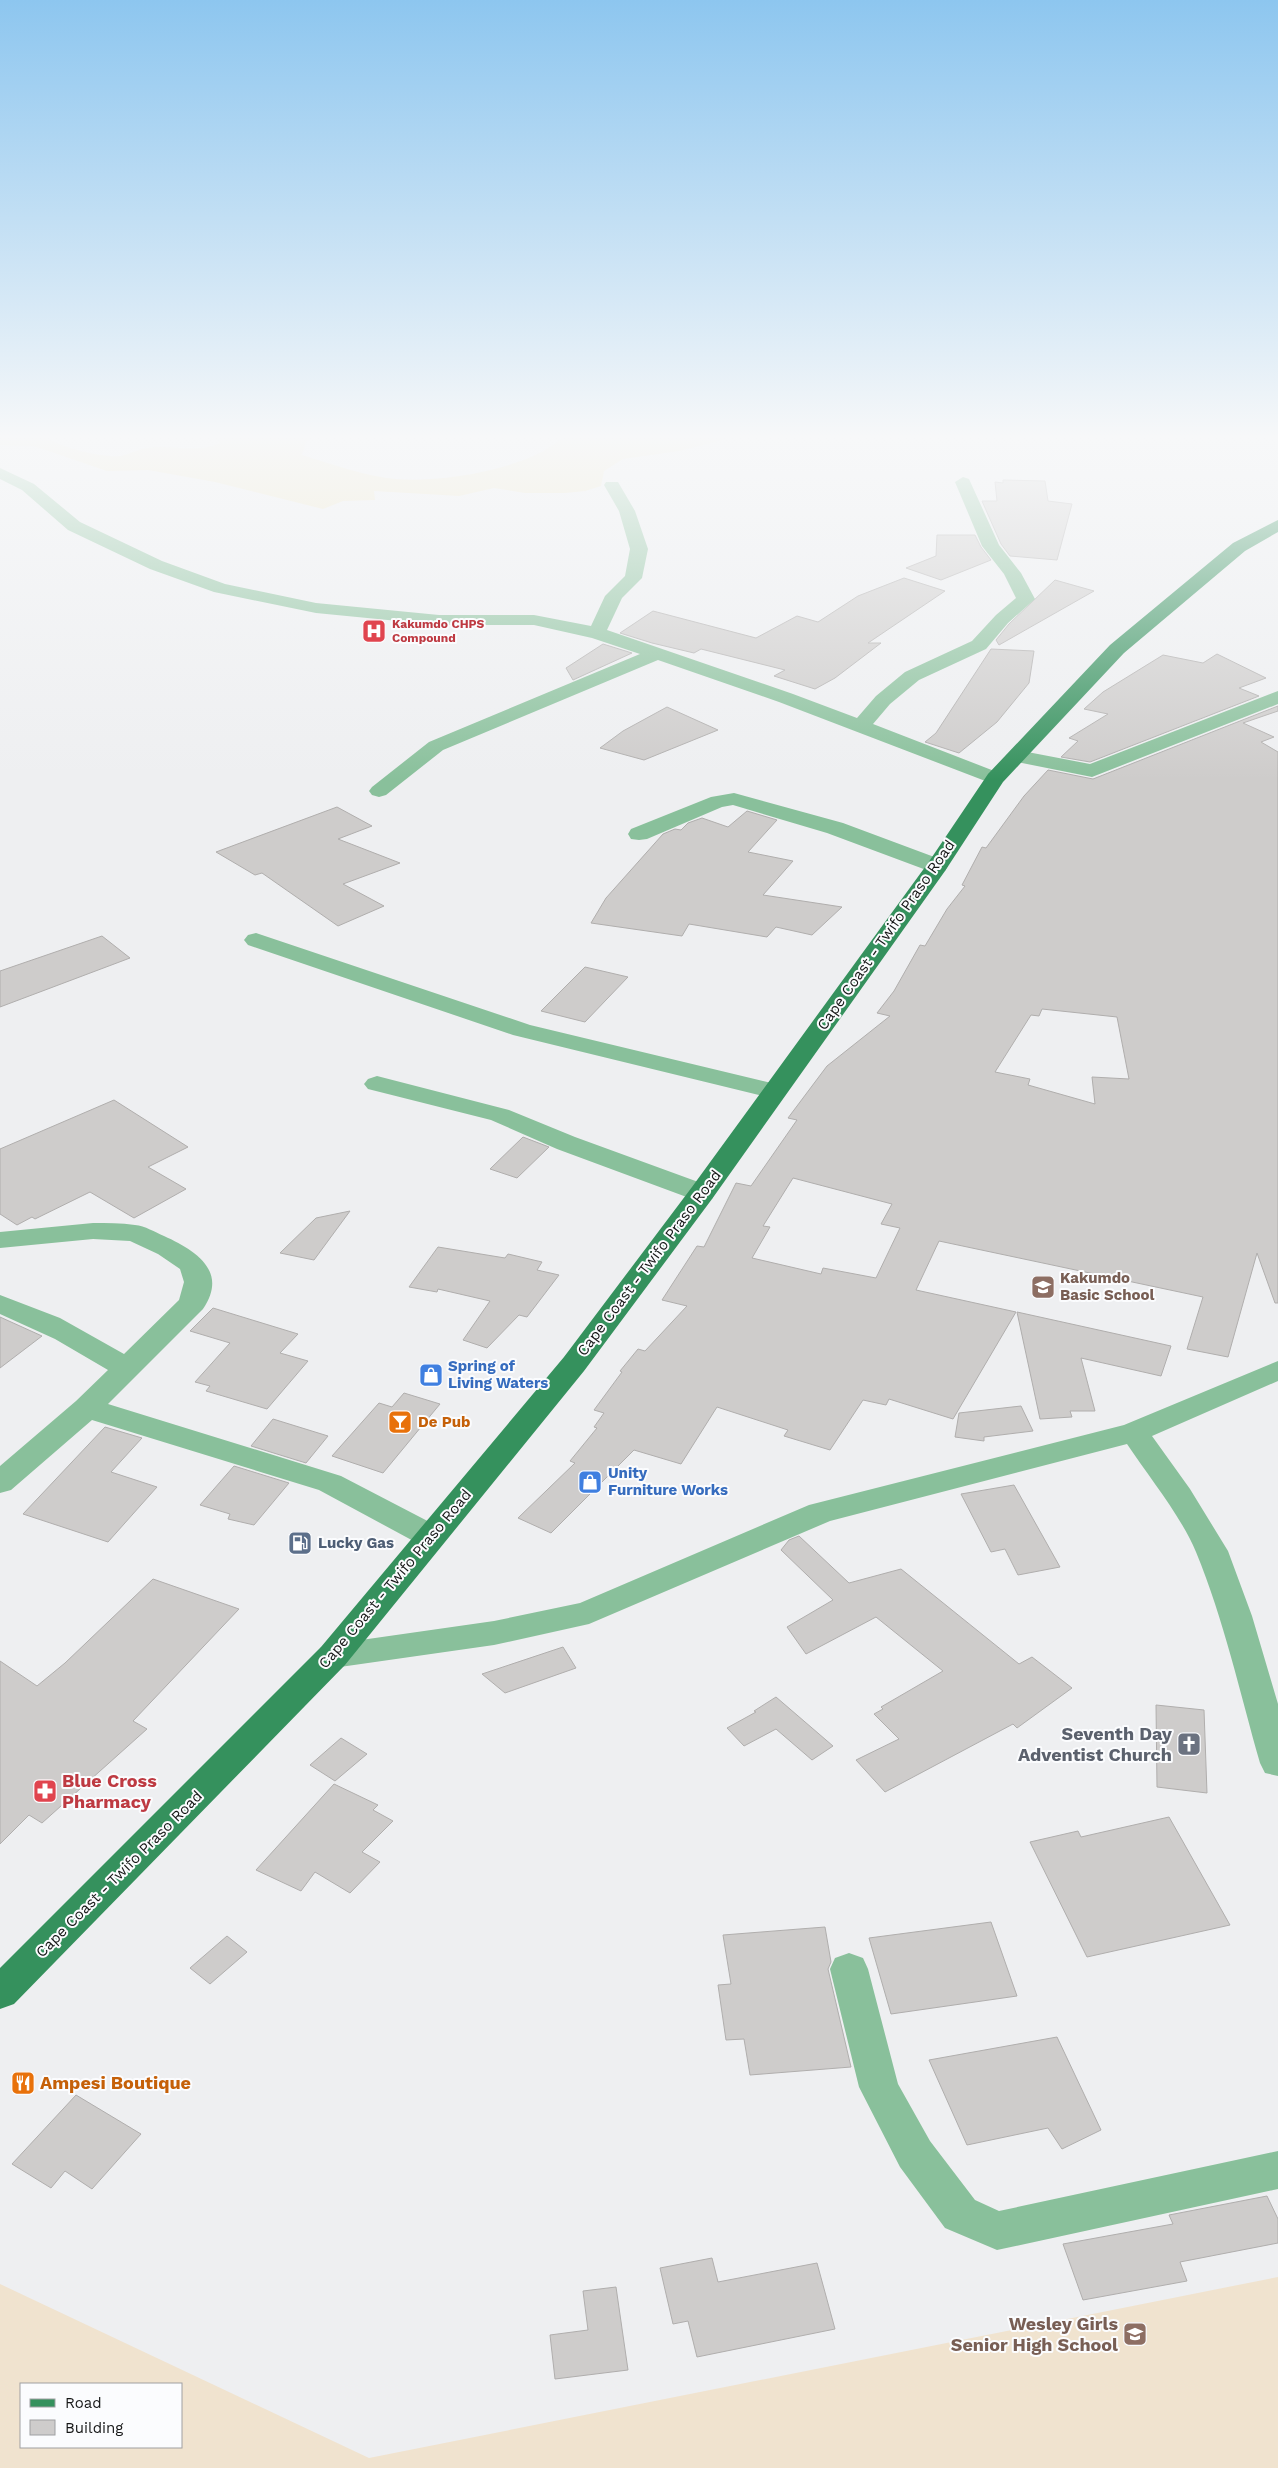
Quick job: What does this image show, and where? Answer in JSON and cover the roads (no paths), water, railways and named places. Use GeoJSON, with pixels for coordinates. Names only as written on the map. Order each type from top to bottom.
{"type":"FeatureCollection","features":[{"type":"Feature","properties":{"kind":"main road","name":"Cape Coast - Twifo Praso Road"},"geometry":{"type":"LineString","coordinates":[[0,1993],[333,1656],[430,1536],[574,1364],[702,1193],[937,866],[995,778],[1117,649],[1236,549]]}},
{"type":"Feature","properties":{"kind":"street"},"geometry":{"type":"LineString","coordinates":[[123,549],[156,565],[220,588],[316,608],[439,620],[534,620],[597,633],[786,698],[995,778]]}},
{"type":"Feature","properties":{"kind":"street"},"geometry":{"type":"LineString","coordinates":[[597,633],[614,596],[633,578],[639,549]]}},
{"type":"Feature","properties":{"kind":"street"},"geometry":{"type":"LineString","coordinates":[[860,727],[883,700],[912,676],[979,645],[1002,619],[1026,600],[1012,573],[993,549]]}},
{"type":"Feature","properties":{"kind":"street"},"geometry":{"type":"LineString","coordinates":[[379,791],[436,746],[656,654]]}},
{"type":"Feature","properties":{"kind":"street"},"geometry":{"type":"LineString","coordinates":[[1017,756],[1092,772],[1278,697]]}},
{"type":"Feature","properties":{"kind":"street"},"geometry":{"type":"LineString","coordinates":[[639,834],[718,800],[734,799],[835,828],[937,866]]}},
{"type":"Feature","properties":{"kind":"street"},"geometry":{"type":"LineString","coordinates":[[256,940],[522,1030],[775,1091]]}},
{"type":"Feature","properties":{"kind":"street"},"geometry":{"type":"LineString","coordinates":[[377,1084],[500,1115],[566,1143],[702,1193]]}},
{"type":"Feature","properties":{"kind":"street"},"geometry":{"type":"LineString","coordinates":[[0,1240],[93,1231],[135,1233],[168,1248],[193,1265],[198,1282],[193,1303],[87,1408],[0,1483]]}},
{"type":"Feature","properties":{"kind":"street"},"geometry":{"type":"LineString","coordinates":[[0,1304],[24,1312],[94,1348],[126,1368]]}},
{"type":"Feature","properties":{"kind":"street"},"geometry":{"type":"LineString","coordinates":[[333,1656],[510,1631],[551,1623],[589,1612],[820,1513],[1134,1432],[1278,1370]]}},
{"type":"Feature","properties":{"kind":"street"},"geometry":{"type":"LineString","coordinates":[[87,1408],[330,1483],[430,1536]]}},
{"type":"Feature","properties":{"kind":"street"},"geometry":{"type":"LineString","coordinates":[[1134,1432],[1179,1496],[1212,1552],[1235,1616],[1278,1764]]}},
{"type":"Feature","properties":{"kind":"street"},"geometry":{"type":"LineString","coordinates":[[848,1969],[879,2087],[916,2154],[960,2214],[997,2231],[1278,2170]]}},
{"type":"Feature","properties":{"kind":"place","name":"Kakumdo CHPS Compound"},"geometry":{"type":"Point","coordinates":[374,631]}},
{"type":"Feature","properties":{"kind":"place","name":"Kakumdo Basic School"},"geometry":{"type":"Point","coordinates":[1043,1287]}},
{"type":"Feature","properties":{"kind":"place","name":"Spring of Living Waters"},"geometry":{"type":"Point","coordinates":[431,1375]}},
{"type":"Feature","properties":{"kind":"place","name":"De Pub"},"geometry":{"type":"Point","coordinates":[400,1422]}},
{"type":"Feature","properties":{"kind":"place","name":"Unity Furniture Works"},"geometry":{"type":"Point","coordinates":[590,1482]}},
{"type":"Feature","properties":{"kind":"place","name":"Lucky Gas"},"geometry":{"type":"Point","coordinates":[300,1543]}},
{"type":"Feature","properties":{"kind":"place","name":"Seventh Day Adventist Church"},"geometry":{"type":"Point","coordinates":[1189,1744]}},
{"type":"Feature","properties":{"kind":"place","name":"Blue Cross Pharmacy"},"geometry":{"type":"Point","coordinates":[45,1791]}},
{"type":"Feature","properties":{"kind":"place","name":"Ampesi Boutique"},"geometry":{"type":"Point","coordinates":[23,2083]}},
{"type":"Feature","properties":{"kind":"place","name":"Wesley Girls Senior High School"},"geometry":{"type":"Point","coordinates":[1135,2334]}}]}
